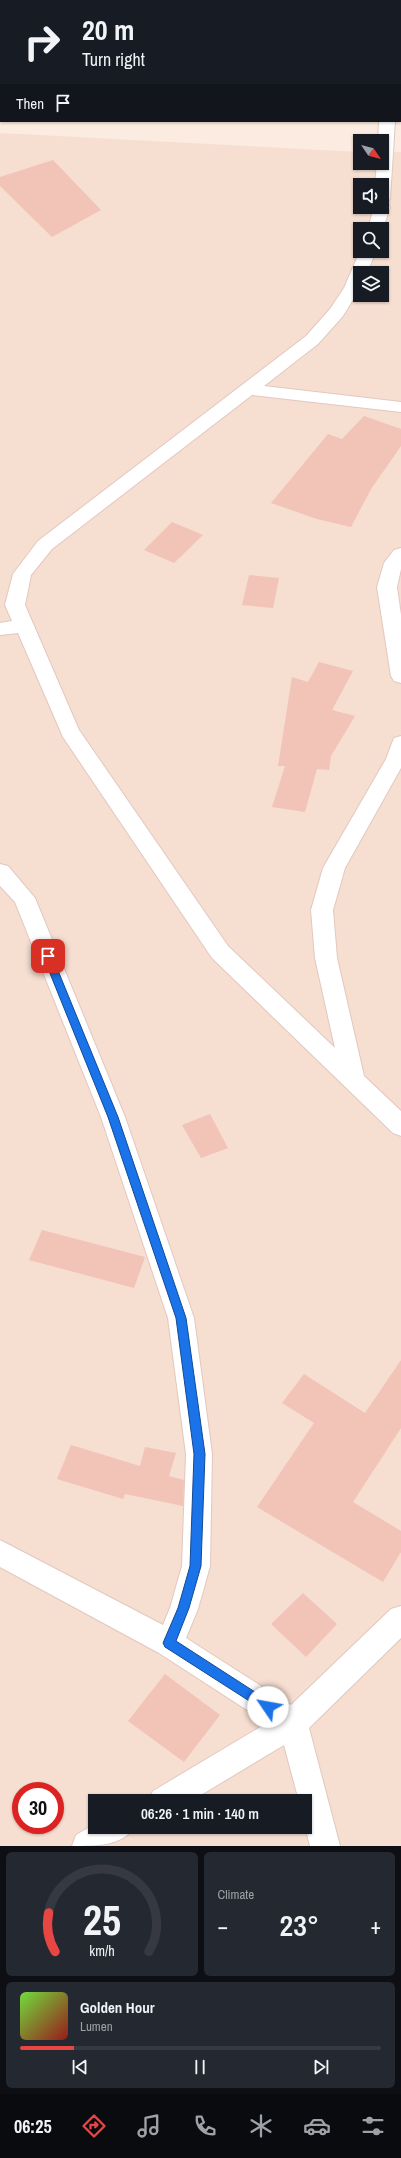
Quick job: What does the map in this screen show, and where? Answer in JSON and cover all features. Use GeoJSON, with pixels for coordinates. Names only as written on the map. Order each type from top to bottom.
{"type":"FeatureCollection","features":[{"type":"Feature","properties":{"kind":"street"},"geometry":{"type":"LineString","coordinates":[[383,178],[387,122]]}},
{"type":"Feature","properties":{"kind":"street"},"geometry":{"type":"LineString","coordinates":[[365,258],[352,288],[337,312],[312,340],[45,545],[22,574],[15,605],[70,732],[220,952],[401,1126]]}},
{"type":"Feature","properties":{"kind":"street"},"geometry":{"type":"LineString","coordinates":[[249,389],[401,406]]}},
{"type":"Feature","properties":{"kind":"street"},"geometry":{"type":"LineString","coordinates":[[401,554],[393,563],[387,587],[401,676]]}},
{"type":"Feature","properties":{"kind":"street"},"geometry":{"type":"LineString","coordinates":[[0,629],[24,626]]}},
{"type":"Feature","properties":{"kind":"street"},"geometry":{"type":"LineString","coordinates":[[354,1082],[326,958],[322,910],[334,868],[393,765],[401,743]]}},
{"type":"Feature","properties":{"kind":"street"},"geometry":{"type":"LineString","coordinates":[[0,872],[24,898],[113,1117],[181,1318],[199,1454],[196,1566],[184,1608],[169,1643]]}},
{"type":"Feature","properties":{"kind":"street"},"geometry":{"type":"LineString","coordinates":[[0,1553],[169,1643],[293,1723],[325,1846]]}},
{"type":"Feature","properties":{"kind":"street"},"geometry":{"type":"LineString","coordinates":[[175,1794],[293,1723],[401,1619]]}},
{"type":"Feature","properties":{"kind":"street"},"geometry":{"type":"LineString","coordinates":[[87,1846],[107,1834]]}},
{"type":"Feature","properties":{"kind":"shaded area"},"geometry":{"type":"Polygon","coordinates":[[[0,133],[353,152],[353,170],[389,170],[389,152],[401,152],[401,1846],[0,1846],[0,133]]]}},
{"type":"Feature","properties":{"kind":"building"},"geometry":{"type":"Polygon","coordinates":[[[53,160],[101,210],[52,237],[0,186],[0,177],[53,160]]]}},
{"type":"Feature","properties":{"kind":"building"},"geometry":{"type":"Polygon","coordinates":[[[364,416],[401,429],[401,446],[371,489],[351,527],[317,519],[271,503],[328,434],[342,439],[364,416]]]}},
{"type":"Feature","properties":{"kind":"building"},"geometry":{"type":"Polygon","coordinates":[[[172,522],[203,535],[174,563],[144,550],[172,522]]]}},
{"type":"Feature","properties":{"kind":"building"},"geometry":{"type":"Polygon","coordinates":[[[249,575],[279,578],[273,608],[242,605],[249,575]]]}},
{"type":"Feature","properties":{"kind":"building"},"geometry":{"type":"Polygon","coordinates":[[[319,662],[353,671],[332,710],[355,716],[331,756],[329,770],[317,769],[305,812],[272,807],[285,766],[278,766],[292,677],[308,682],[319,662]]]}},
{"type":"Feature","properties":{"kind":"building"},"geometry":{"type":"Polygon","coordinates":[[[210,1114],[228,1148],[201,1158],[182,1125],[210,1114]]]}},
{"type":"Feature","properties":{"kind":"building"},"geometry":{"type":"Polygon","coordinates":[[[42,1230],[145,1257],[134,1288],[29,1260],[42,1230]]]}},
{"type":"Feature","properties":{"kind":"building"},"geometry":{"type":"Polygon","coordinates":[[[401,1360],[401,1428],[353,1502],[401,1531],[401,1552],[383,1582],[257,1507],[314,1423],[282,1403],[304,1374],[365,1413],[401,1360]]]}},
{"type":"Feature","properties":{"kind":"building"},"geometry":{"type":"Polygon","coordinates":[[[71,1445],[140,1466],[145,1447],[176,1453],[169,1476],[184,1480],[183,1506],[125,1494],[123,1499],[57,1479],[71,1445]]]}},
{"type":"Feature","properties":{"kind":"building"},"geometry":{"type":"Polygon","coordinates":[[[303,1593],[337,1624],[306,1657],[271,1624],[303,1593]]]}},
{"type":"Feature","properties":{"kind":"building"},"geometry":{"type":"Polygon","coordinates":[[[165,1674],[220,1715],[184,1762],[128,1721],[165,1674]]]}},
{"type":"Feature","properties":{"kind":"route"},"geometry":{"type":"LineString","coordinates":[[48,956],[113,1117],[181,1318],[199,1454],[196,1566],[184,1608],[169,1643],[268,1707]]}}]}
